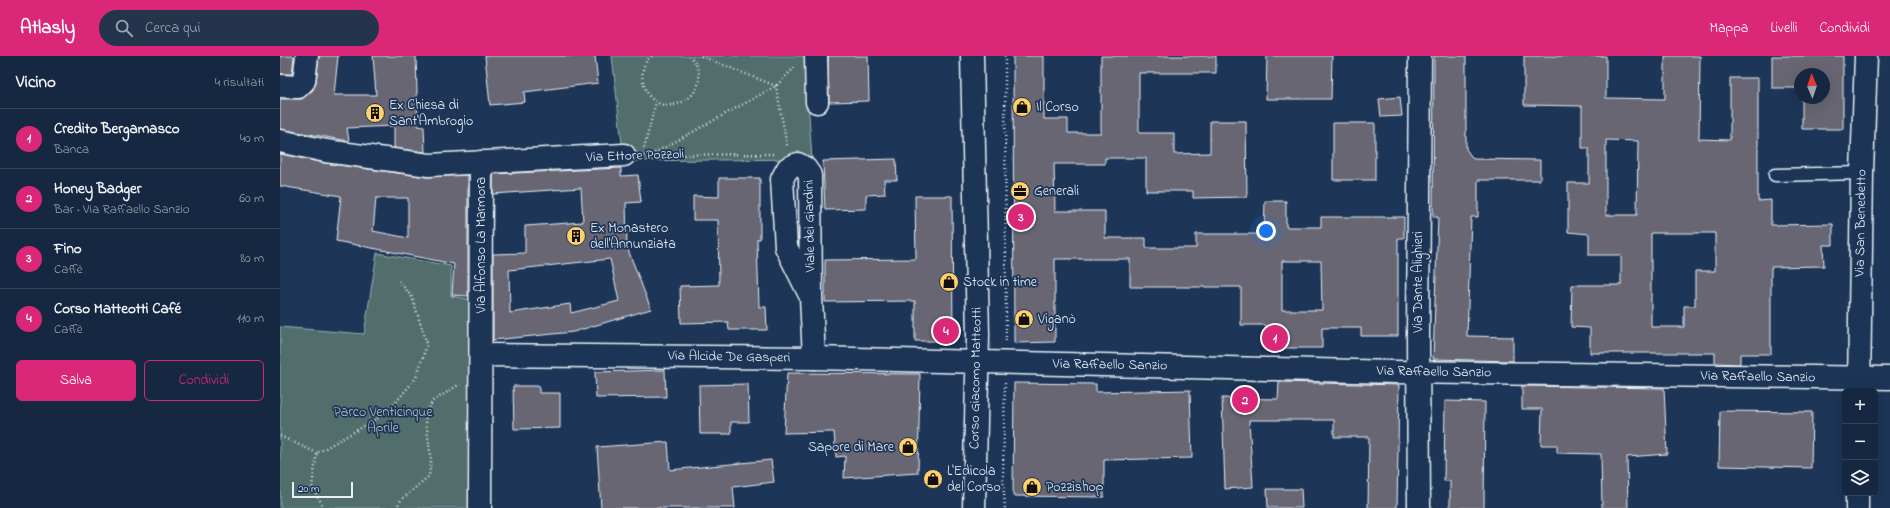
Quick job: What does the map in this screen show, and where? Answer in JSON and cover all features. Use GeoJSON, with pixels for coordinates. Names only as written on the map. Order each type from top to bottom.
{"type":"FeatureCollection","features":[{"type":"Feature","properties":{"kind":"street"},"geometry":{"type":"LineString","coordinates":[[280,86],[298,87],[304,81],[307,56]]}},
{"type":"Feature","properties":{"kind":"street"},"geometry":{"type":"LineString","coordinates":[[816,56],[817,102]]}},
{"type":"Feature","properties":{"kind":"street","name":"Corso Giacomo Matteotti"},"geometry":{"type":"LineString","coordinates":[[972,56],[977,361],[974,508]]}},
{"type":"Feature","properties":{"kind":"street","name":"Via Dante Alighieri"},"geometry":{"type":"LineString","coordinates":[[1419,508],[1420,56]]}},
{"type":"Feature","properties":{"kind":"street","name":"Via San Benedetto"},"geometry":{"type":"LineString","coordinates":[[1859,385],[1862,173],[1866,56]]}},
{"type":"Feature","properties":{"kind":"street","name":"Via Alfonso La Marmora"},"geometry":{"type":"LineString","coordinates":[[280,141],[326,151],[429,165],[482,162],[480,508]]}},
{"type":"Feature","properties":{"kind":"street","name":"Via Ettore Pozzoli"},"geometry":{"type":"LineString","coordinates":[[482,162],[633,155]]}},
{"type":"Feature","properties":{"kind":"street","name":"Viale dei Giardini"},"geometry":{"type":"LineString","coordinates":[[811,297],[786,247],[785,241],[782,179],[794,159],[810,174],[811,297],[814,358]]}},
{"type":"Feature","properties":{"kind":"street","name":"Via Alcide De Gasperi"},"geometry":{"type":"LineString","coordinates":[[481,355],[977,361]]}},
{"type":"Feature","properties":{"kind":"street","name":"Via Raffaello Sanzio"},"geometry":{"type":"LineString","coordinates":[[977,361],[1859,385],[1890,378]]}},
{"type":"Feature","properties":{"kind":"street"},"geometry":{"type":"LineString","coordinates":[[1857,496],[1857,508]]}},
{"type":"Feature","properties":{"kind":"lane"},"geometry":{"type":"LineString","coordinates":[[1775,175],[1862,173]]}},
{"type":"Feature","properties":{"kind":"path"},"geometry":{"type":"LineString","coordinates":[[652,56],[647,60],[641,75],[645,91],[656,102],[672,106],[688,100],[698,87],[699,71],[690,56]]}},
{"type":"Feature","properties":{"kind":"path"},"geometry":{"type":"LineString","coordinates":[[701,56],[776,86]]}},
{"type":"Feature","properties":{"kind":"path"},"geometry":{"type":"LineString","coordinates":[[1005,56],[1004,257],[1007,362],[1003,424],[1005,508]]}},
{"type":"Feature","properties":{"kind":"path"},"geometry":{"type":"LineString","coordinates":[[650,155],[776,86],[796,66]]}},
{"type":"Feature","properties":{"kind":"path"},"geometry":{"type":"LineString","coordinates":[[776,86],[794,159]]}},
{"type":"Feature","properties":{"kind":"path"},"geometry":{"type":"LineString","coordinates":[[633,155],[656,102]]}},
{"type":"Feature","properties":{"kind":"path","name":"Via Ettore Pozzoli"},"geometry":{"type":"LineString","coordinates":[[633,155],[794,159]]}},
{"type":"Feature","properties":{"kind":"path"},"geometry":{"type":"LineString","coordinates":[[317,454],[385,414],[416,378],[427,344],[412,297],[399,280]]}},
{"type":"Feature","properties":{"kind":"path"},"geometry":{"type":"LineString","coordinates":[[396,508],[401,500],[429,476],[431,460],[425,413],[433,401],[472,377],[481,377]]}},
{"type":"Feature","properties":{"kind":"path"},"geometry":{"type":"LineString","coordinates":[[385,414],[425,413]]}},
{"type":"Feature","properties":{"kind":"path"},"geometry":{"type":"LineString","coordinates":[[280,436],[317,454]]}},
{"type":"Feature","properties":{"kind":"path"},"geometry":{"type":"LineString","coordinates":[[317,454],[312,486],[324,508]]}},
{"type":"Feature","properties":{"kind":"green space"},"geometry":{"type":"Polygon","coordinates":[[[612,56],[805,56],[812,159],[624,161],[612,56]]]}},
{"type":"Feature","properties":{"kind":"green space","name":"Parco Venticinque Aprile"},"geometry":{"type":"Polygon","coordinates":[[[377,253],[451,266],[451,296],[474,300],[471,508],[280,508],[280,327],[364,334],[377,253]]]}},
{"type":"Feature","properties":{"kind":"building"},"geometry":{"type":"Polygon","coordinates":[[[280,56],[294,56],[292,74],[280,74],[280,56]]]}},
{"type":"Feature","properties":{"kind":"building"},"geometry":{"type":"Polygon","coordinates":[[[319,56],[338,56],[334,95],[376,95],[373,56],[416,56],[418,126],[424,127],[425,152],[394,148],[394,126],[347,128],[349,141],[280,129],[280,99],[302,99],[313,90],[316,82],[319,56]]]}},
{"type":"Feature","properties":{"kind":"building"},"geometry":{"type":"Polygon","coordinates":[[[485,56],[595,56],[598,83],[524,92],[525,102],[490,105],[485,56]]]}},
{"type":"Feature","properties":{"kind":"building"},"geometry":{"type":"Polygon","coordinates":[[[828,56],[868,56],[869,101],[829,102],[828,56]]]}},
{"type":"Feature","properties":{"kind":"building"},"geometry":{"type":"Polygon","coordinates":[[[1013,56],[1044,56],[1044,119],[1068,119],[1068,133],[1101,133],[1101,56],[1216,56],[1216,73],[1139,73],[1139,133],[1174,133],[1174,154],[1210,153],[1210,121],[1246,121],[1247,197],[1193,198],[1193,191],[1146,191],[1146,158],[1105,158],[1105,164],[1054,164],[1055,211],[1105,211],[1105,238],[1146,238],[1146,248],[1196,248],[1196,234],[1264,234],[1265,201],[1286,201],[1286,227],[1321,227],[1321,217],[1404,217],[1404,238],[1398,238],[1398,336],[1361,336],[1361,328],[1322,328],[1322,348],[1266,348],[1266,325],[1241,325],[1241,287],[1130,287],[1130,259],[1055,259],[1055,342],[1014,343],[1013,56]],[[1282,261],[1282,310],[1322,310],[1321,261],[1282,261]]]}},
{"type":"Feature","properties":{"kind":"building"},"geometry":{"type":"Polygon","coordinates":[[[1267,56],[1332,56],[1331,99],[1266,99],[1267,56]]]}},
{"type":"Feature","properties":{"kind":"building"},"geometry":{"type":"Polygon","coordinates":[[[1434,56],[1466,56],[1466,149],[1473,159],[1540,160],[1540,180],[1478,180],[1478,217],[1471,217],[1467,336],[1513,337],[1513,361],[1433,359],[1438,217],[1433,217],[1434,56]]]}},
{"type":"Feature","properties":{"kind":"building"},"geometry":{"type":"Polygon","coordinates":[[[1524,56],[1606,56],[1606,98],[1665,99],[1665,56],[1700,56],[1699,139],[1730,140],[1730,78],[1758,78],[1758,201],[1771,200],[1771,225],[1833,224],[1833,245],[1823,245],[1824,266],[1771,267],[1771,354],[1740,354],[1740,364],[1715,363],[1715,353],[1590,353],[1590,328],[1571,327],[1572,285],[1621,285],[1621,255],[1589,255],[1589,234],[1568,232],[1568,183],[1589,183],[1589,148],[1582,148],[1582,106],[1524,105],[1524,56]],[[1606,140],[1606,215],[1637,215],[1638,141],[1606,140]],[[1651,233],[1651,327],[1684,327],[1684,306],[1695,306],[1695,271],[1715,271],[1715,233],[1651,233]]]}},
{"type":"Feature","properties":{"kind":"building"},"geometry":{"type":"Polygon","coordinates":[[[1772,56],[1843,56],[1843,129],[1802,129],[1802,104],[1830,104],[1830,68],[1794,68],[1794,88],[1772,88],[1772,56]]]}},
{"type":"Feature","properties":{"kind":"building"},"geometry":{"type":"Polygon","coordinates":[[[1400,97],[1402,116],[1381,117],[1379,99],[1400,97]]]}},
{"type":"Feature","properties":{"kind":"building"},"geometry":{"type":"Polygon","coordinates":[[[1333,123],[1375,123],[1375,180],[1333,180],[1333,123]]]}},
{"type":"Feature","properties":{"kind":"building"},"geometry":{"type":"Polygon","coordinates":[[[280,154],[324,163],[427,177],[468,175],[468,296],[452,295],[454,264],[336,241],[341,196],[280,186],[280,154]],[[376,198],[373,231],[408,238],[408,198],[376,198]]]}},
{"type":"Feature","properties":{"kind":"building"},"geometry":{"type":"Polygon","coordinates":[[[896,159],[897,180],[884,180],[885,194],[866,195],[866,209],[825,210],[823,161],[896,159]]]}},
{"type":"Feature","properties":{"kind":"building","name":"Ex Monastero dell'Annunziata"},"geometry":{"type":"Polygon","coordinates":[[[621,168],[621,176],[638,175],[641,202],[626,203],[627,247],[651,309],[573,332],[493,340],[493,254],[525,253],[525,226],[583,222],[581,188],[493,194],[493,174],[621,168]],[[610,259],[509,270],[510,313],[570,304],[571,313],[619,301],[610,259]]]}},
{"type":"Feature","properties":{"kind":"building"},"geometry":{"type":"Polygon","coordinates":[[[719,178],[760,178],[760,239],[757,239],[759,307],[766,307],[767,330],[729,330],[728,322],[681,323],[680,286],[719,285],[718,220],[693,220],[693,196],[719,197],[719,178]]]}},
{"type":"Feature","properties":{"kind":"building"},"geometry":{"type":"Polygon","coordinates":[[[915,196],[952,196],[953,341],[915,341],[915,301],[825,302],[825,260],[916,259],[915,196]]]}},
{"type":"Feature","properties":{"kind":"building"},"geometry":{"type":"Polygon","coordinates":[[[665,370],[666,397],[596,398],[595,372],[665,370]]]}},
{"type":"Feature","properties":{"kind":"building"},"geometry":{"type":"Polygon","coordinates":[[[787,373],[920,374],[918,473],[844,478],[845,456],[836,457],[834,432],[784,433],[787,373]]]}},
{"type":"Feature","properties":{"kind":"building"},"geometry":{"type":"Polygon","coordinates":[[[1279,382],[1399,385],[1397,508],[1368,508],[1369,437],[1334,437],[1334,420],[1249,420],[1253,487],[1225,489],[1222,398],[1278,399],[1279,382]]]}},
{"type":"Feature","properties":{"kind":"building"},"geometry":{"type":"Polygon","coordinates":[[[1014,383],[1096,384],[1096,392],[1190,390],[1192,458],[1104,460],[1104,497],[1013,496],[1014,383]]]}},
{"type":"Feature","properties":{"kind":"building"},"geometry":{"type":"Polygon","coordinates":[[[748,384],[749,422],[731,422],[731,434],[700,434],[699,385],[748,384]]]}},
{"type":"Feature","properties":{"kind":"building"},"geometry":{"type":"Polygon","coordinates":[[[513,386],[539,386],[539,393],[560,393],[560,428],[514,429],[513,386]]]}},
{"type":"Feature","properties":{"kind":"building"},"geometry":{"type":"Polygon","coordinates":[[[1522,386],[1664,388],[1667,454],[1627,457],[1628,508],[1602,508],[1601,454],[1557,453],[1557,445],[1541,445],[1542,409],[1522,409],[1522,386]]]}},
{"type":"Feature","properties":{"kind":"building"},"geometry":{"type":"Polygon","coordinates":[[[1445,401],[1485,402],[1484,508],[1450,508],[1450,481],[1444,481],[1445,401]]]}},
{"type":"Feature","properties":{"kind":"building"},"geometry":{"type":"Polygon","coordinates":[[[1720,411],[1812,412],[1811,468],[1719,466],[1720,411]]]}},
{"type":"Feature","properties":{"kind":"building"},"geometry":{"type":"Polygon","coordinates":[[[668,442],[670,470],[771,460],[774,482],[733,487],[735,508],[601,508],[597,447],[668,442]]]}},
{"type":"Feature","properties":{"kind":"building"},"geometry":{"type":"Polygon","coordinates":[[[1267,489],[1301,489],[1302,508],[1268,508],[1267,489]]]}},
{"type":"Feature","properties":{"kind":"place","name":"Il Corso"},"geometry":{"type":"Point","coordinates":[1022,107]}},
{"type":"Feature","properties":{"kind":"place","name":"Ex Chiesa di Sant'Ambrogio"},"geometry":{"type":"Point","coordinates":[375,113]}},
{"type":"Feature","properties":{"kind":"place","name":"Generali"},"geometry":{"type":"Point","coordinates":[1020,191]}},
{"type":"Feature","properties":{"kind":"place","name":"Fino"},"geometry":{"type":"Point","coordinates":[1021,217]}},
{"type":"Feature","properties":{"kind":"place","name":"Ex Monastero dell'Annunziata"},"geometry":{"type":"Point","coordinates":[576,236]}},
{"type":"Feature","properties":{"kind":"place","name":"Stock in time"},"geometry":{"type":"Point","coordinates":[949,282]}},
{"type":"Feature","properties":{"kind":"place","name":"Viganò"},"geometry":{"type":"Point","coordinates":[1024,319]}},
{"type":"Feature","properties":{"kind":"place","name":"Corso Matteotti Café"},"geometry":{"type":"Point","coordinates":[946,331]}},
{"type":"Feature","properties":{"kind":"place","name":"Credito Bergamasco"},"geometry":{"type":"Point","coordinates":[1275,338]}},
{"type":"Feature","properties":{"kind":"place","name":"Honey Badger"},"geometry":{"type":"Point","coordinates":[1245,400]}},
{"type":"Feature","properties":{"kind":"place","name":"Sapore di Mare"},"geometry":{"type":"Point","coordinates":[908,447]}},
{"type":"Feature","properties":{"kind":"place","name":"L'Edicola del Corso"},"geometry":{"type":"Point","coordinates":[933,479]}},
{"type":"Feature","properties":{"kind":"place","name":"Pozzishop"},"geometry":{"type":"Point","coordinates":[1032,487]}}]}
